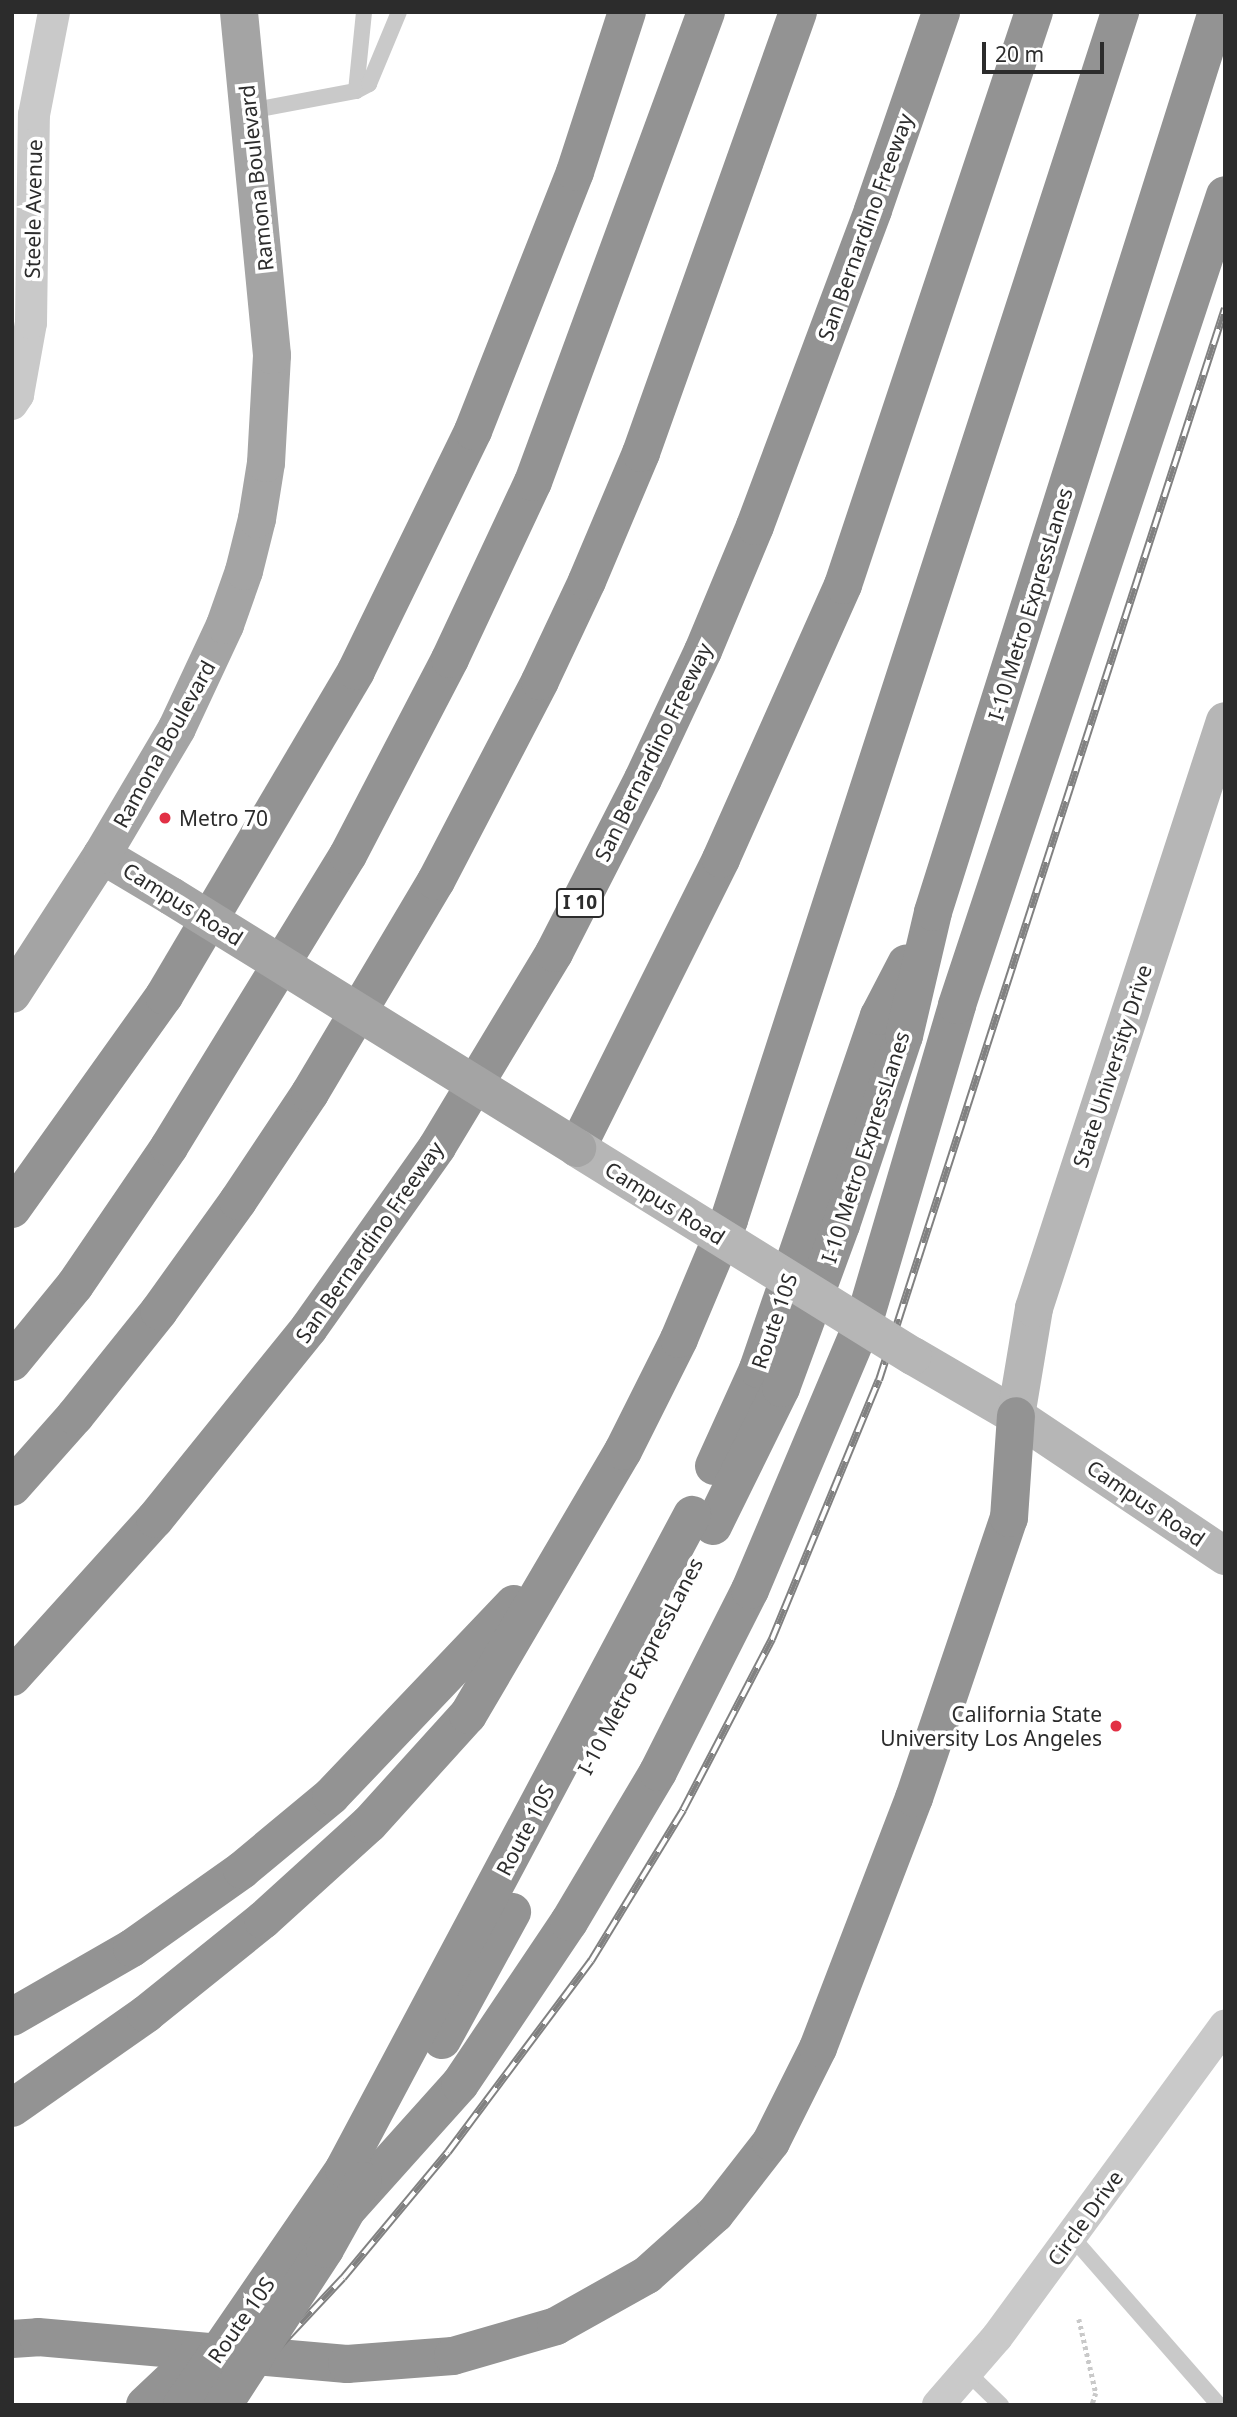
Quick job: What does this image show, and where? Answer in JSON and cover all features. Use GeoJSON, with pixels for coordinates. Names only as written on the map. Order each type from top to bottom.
{"type":"FeatureCollection","features":[{"type":"Feature","properties":{"kind":"highway"},"geometry":{"type":"LineString","coordinates":[[12,1209],[164,996],[356,671],[472,431],[575,172],[627,12]]}},
{"type":"Feature","properties":{"kind":"highway"},"geometry":{"type":"LineString","coordinates":[[12,1362],[75,1286],[169,1147],[348,855],[450,659],[533,482],[706,12]]}},
{"type":"Feature","properties":{"kind":"highway"},"geometry":{"type":"LineString","coordinates":[[12,1487],[75,1416],[159,1311],[238,1200],[310,1093],[436,881],[546,668],[587,581],[641,453],[798,12]]}},
{"type":"Feature","properties":{"kind":"highway","name":"San Bernardino Freeway"},"geometry":{"type":"LineString","coordinates":[[12,1677],[155,1519],[309,1328],[437,1147],[554,953],[643,779],[703,651],[750,538],[873,210],[941,12]]}},
{"type":"Feature","properties":{"kind":"highway"},"geometry":{"type":"LineString","coordinates":[[577,1148],[726,847],[844,586],[1034,12]]}},
{"type":"Feature","properties":{"kind":"highway"},"geometry":{"type":"LineString","coordinates":[[12,2108],[146,2014],[262,1920],[369,1824],[468,1715],[630,1438],[679,1339],[729,1220],[1120,12]]}},
{"type":"Feature","properties":{"kind":"highway","name":"I-10 Metro ExpressLanes"},"geometry":{"type":"LineString","coordinates":[[223,2405],[325,2249],[468,1994],[703,1521],[781,1388],[841,1225],[904,1036],[933,912],[1217,12]]}},
{"type":"Feature","properties":{"kind":"highway"},"geometry":{"type":"LineString","coordinates":[[145,2405],[311,2249],[387,2168],[460,2084],[569,1922],[658,1772],[750,1590],[866,1315],[962,992],[1225,195]]}},
{"type":"Feature","properties":{"kind":"highway"},"geometry":{"type":"LineString","coordinates":[[12,2339],[38,2337],[347,2364],[453,2356],[556,2326],[647,2275],[715,2214],[771,2142],[818,2048],[914,1798],[1009,1517],[1016,1416]]}},
{"type":"Feature","properties":{"kind":"highway","name":"Route 10S"},"geometry":{"type":"LineString","coordinates":[[182,2405],[344,2169],[703,1521]]}},
{"type":"Feature","properties":{"kind":"highway"},"geometry":{"type":"LineString","coordinates":[[12,2017],[132,1948],[242,1870],[331,1796],[440,1685],[561,1554]]}},
{"type":"Feature","properties":{"kind":"main road","name":"Ramona Boulevard"},"geometry":{"type":"LineString","coordinates":[[12,994],[154,770],[204,676],[244,571],[257,519],[271,407],[272,355],[240,12]]}},
{"type":"Feature","properties":{"kind":"main road","name":"State University Drive"},"geometry":{"type":"LineString","coordinates":[[1016,1416],[1034,1308],[1225,720]]}},
{"type":"Feature","properties":{"kind":"main road","name":"Campus Road"},"geometry":{"type":"LineString","coordinates":[[102,855],[913,1356],[1016,1416],[1225,1556]]}},
{"type":"Feature","properties":{"kind":"street","name":"Steele Avenue"},"geometry":{"type":"LineString","coordinates":[[12,404],[18,395],[31,323],[34,115],[54,12]]}},
{"type":"Feature","properties":{"kind":"street","name":"Circle Drive"},"geometry":{"type":"LineString","coordinates":[[938,2405],[968,2374],[1225,2026]]}},
{"type":"Feature","properties":{"kind":"lane"},"geometry":{"type":"LineString","coordinates":[[356,91],[364,12]]}},
{"type":"Feature","properties":{"kind":"lane"},"geometry":{"type":"LineString","coordinates":[[249,111],[356,91],[369,83],[399,12]]}},
{"type":"Feature","properties":{"kind":"lane"},"geometry":{"type":"LineString","coordinates":[[1071,2236],[1219,2405]]}},
{"type":"Feature","properties":{"kind":"lane"},"geometry":{"type":"LineString","coordinates":[[968,2374],[1001,2405]]}},
{"type":"Feature","properties":{"kind":"path"},"geometry":{"type":"LineString","coordinates":[[1079,2319],[1096,2393],[1092,2405]]}},
{"type":"Feature","properties":{"kind":"railway"},"geometry":{"type":"LineString","coordinates":[[224,2405],[343,2278],[448,2152],[591,1961],[683,1810],[772,1639],[879,1380],[1225,308]]}},
{"type":"Feature","properties":{"kind":"place","name":"Metro 70"},"geometry":{"type":"Point","coordinates":[165,818]}},
{"type":"Feature","properties":{"kind":"place","name":"California State University Los Angeles"},"geometry":{"type":"Point","coordinates":[1116,1726]}}]}
